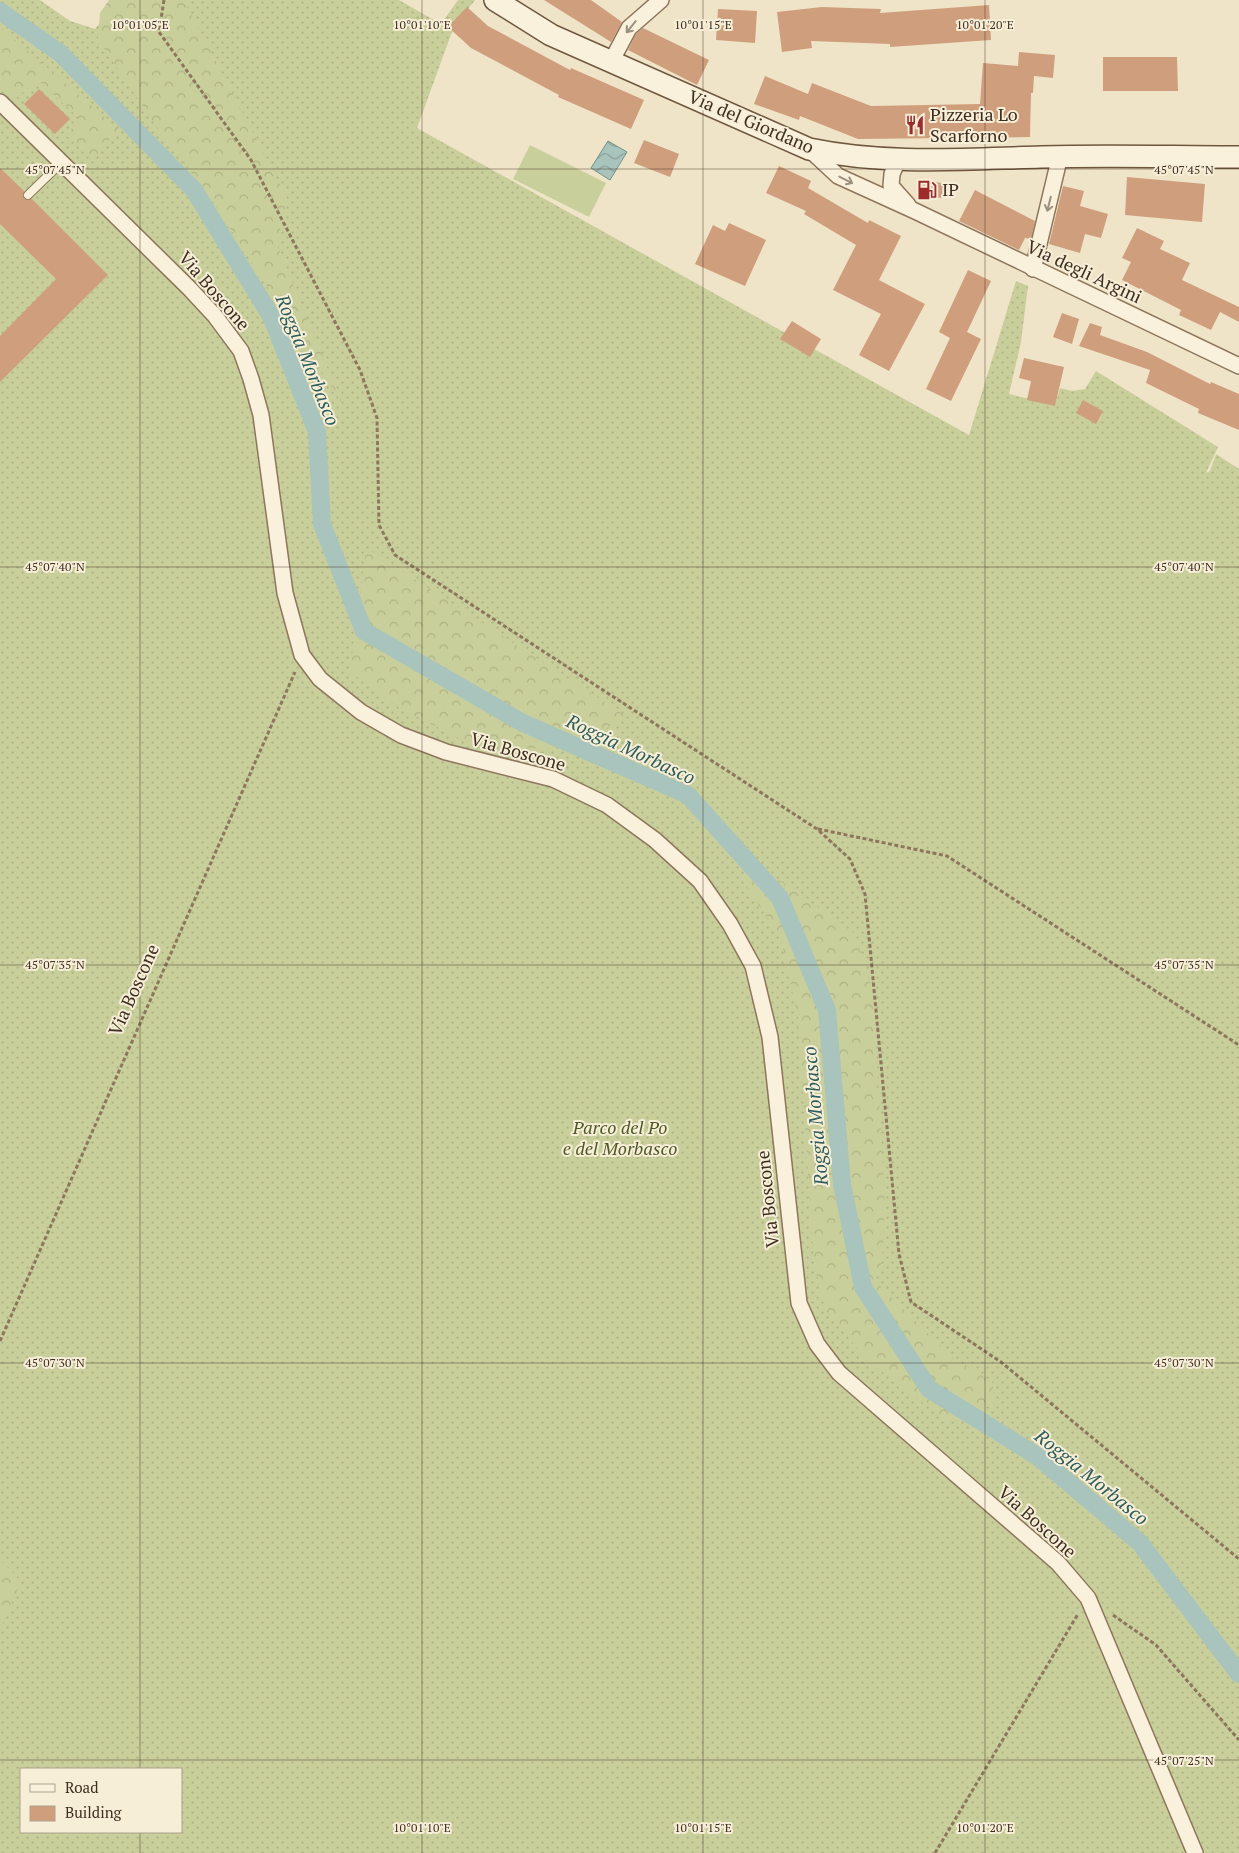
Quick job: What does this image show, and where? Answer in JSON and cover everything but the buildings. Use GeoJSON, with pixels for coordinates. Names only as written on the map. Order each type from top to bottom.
{"type":"FeatureCollection","features":[{"type":"Feature","properties":{"kind":"street","name":"Via del Giordano"},"geometry":{"type":"LineString","coordinates":[[495,0],[551,35],[611,62],[809,149],[846,157],[898,160],[1060,156],[1239,157]]}},
{"type":"Feature","properties":{"kind":"street"},"geometry":{"type":"LineString","coordinates":[[611,62],[629,28],[660,0]]}},
{"type":"Feature","properties":{"kind":"street","name":"Via Boscone"},"geometry":{"type":"LineString","coordinates":[[0,102],[189,288],[215,316],[241,351],[261,415],[284,592],[302,655],[320,679],[361,712],[401,734],[446,752],[553,779],[607,805],[655,840],[700,881],[730,924],[753,966],[770,1037],[799,1303],[817,1344],[839,1373],[1058,1563],[1088,1598],[1195,1853]]}},
{"type":"Feature","properties":{"kind":"street","name":"Via degli Argini"},"geometry":{"type":"LineString","coordinates":[[809,149],[838,176],[1239,366]]}},
{"type":"Feature","properties":{"kind":"street"},"geometry":{"type":"LineString","coordinates":[[1033,269],[1060,156]]}},
{"type":"Feature","properties":{"kind":"street","name":"Via degli Argini"},"geometry":{"type":"LineString","coordinates":[[898,160],[892,174],[891,186],[899,197],[915,211]]}},
{"type":"Feature","properties":{"kind":"lane"},"geometry":{"type":"LineString","coordinates":[[28,195],[62,162]]}},
{"type":"Feature","properties":{"kind":"path"},"geometry":{"type":"LineString","coordinates":[[164,0],[159,32],[252,160],[360,370],[377,418],[379,525],[395,555],[817,829],[850,859],[864,894],[898,1254],[911,1302],[1001,1362],[1239,1559]]}},
{"type":"Feature","properties":{"kind":"path","name":"Via Boscone"},"geometry":{"type":"LineString","coordinates":[[0,1340],[302,655]]}},
{"type":"Feature","properties":{"kind":"path"},"geometry":{"type":"LineString","coordinates":[[817,829],[947,856],[1239,1045]]}},
{"type":"Feature","properties":{"kind":"path"},"geometry":{"type":"LineString","coordinates":[[935,1853],[1088,1598],[1156,1645],[1239,1740]]}},
{"type":"Feature","properties":{"kind":"green space","name":"Parco del Po e del Morbasco"},"geometry":{"type":"Polygon","coordinates":[[[0,0],[40,0],[70,21],[95,29],[110,10],[162,0],[399,0],[441,24],[458,0],[475,0],[453,29],[417,128],[969,435],[1016,281],[1028,286],[1021,342],[1009,394],[1055,405],[1060,388],[1072,391],[1085,389],[1096,371],[1218,447],[1206,473],[1210,471],[1216,454],[1239,469],[1239,1853],[0,1853],[0,0]]]}},
{"type":"Feature","properties":{"kind":"green space"},"geometry":{"type":"Polygon","coordinates":[[[109,0],[184,0],[287,198],[277,245],[343,405],[207,192],[154,123],[98,39],[100,13],[109,0]]]}},
{"type":"Feature","properties":{"kind":"green space"},"geometry":{"type":"Polygon","coordinates":[[[0,27],[118,129],[93,161],[67,136],[79,118],[38,80],[15,99],[0,84],[0,27]]]}},
{"type":"Feature","properties":{"kind":"green space"},"geometry":{"type":"Polygon","coordinates":[[[530,145],[606,183],[589,217],[513,179],[530,145]]]}},
{"type":"Feature","properties":{"kind":"green space"},"geometry":{"type":"Polygon","coordinates":[[[366,548],[626,716],[599,733],[546,749],[474,746],[396,706],[350,672],[366,548]]]}},
{"type":"Feature","properties":{"kind":"green space"},"geometry":{"type":"Polygon","coordinates":[[[768,872],[855,934],[873,993],[885,1204],[882,1261],[875,1281],[952,1357],[993,1383],[993,1404],[950,1423],[868,1361],[826,1311],[814,1263],[798,1018],[781,939],[739,875],[768,872]]]}},
{"type":"Feature","properties":{"kind":"green space"},"geometry":{"type":"Polygon","coordinates":[[[0,1559],[21,1582],[0,1629],[0,1559]]]}},
{"type":"Feature","properties":{"kind":"water"},"geometry":{"type":"Polygon","coordinates":[[[608,141],[627,152],[610,180],[591,168],[608,141]]]}},
{"type":"Feature","properties":{"kind":"waterway","name":"Roggia Morbasco"},"geometry":{"type":"LineString","coordinates":[[0,11],[60,53],[194,190],[272,318],[317,432],[322,524],[364,631],[523,723],[688,795],[780,898],[827,1010],[842,1184],[863,1287],[929,1389],[1037,1456],[1140,1543],[1239,1674]]}},
{"type":"Feature","properties":{"kind":"place","name":"Pizzeria Lo Scarforno"},"geometry":{"type":"Point","coordinates":[915,125]}},
{"type":"Feature","properties":{"kind":"place","name":"IP"},"geometry":{"type":"Point","coordinates":[927,190]}}]}
